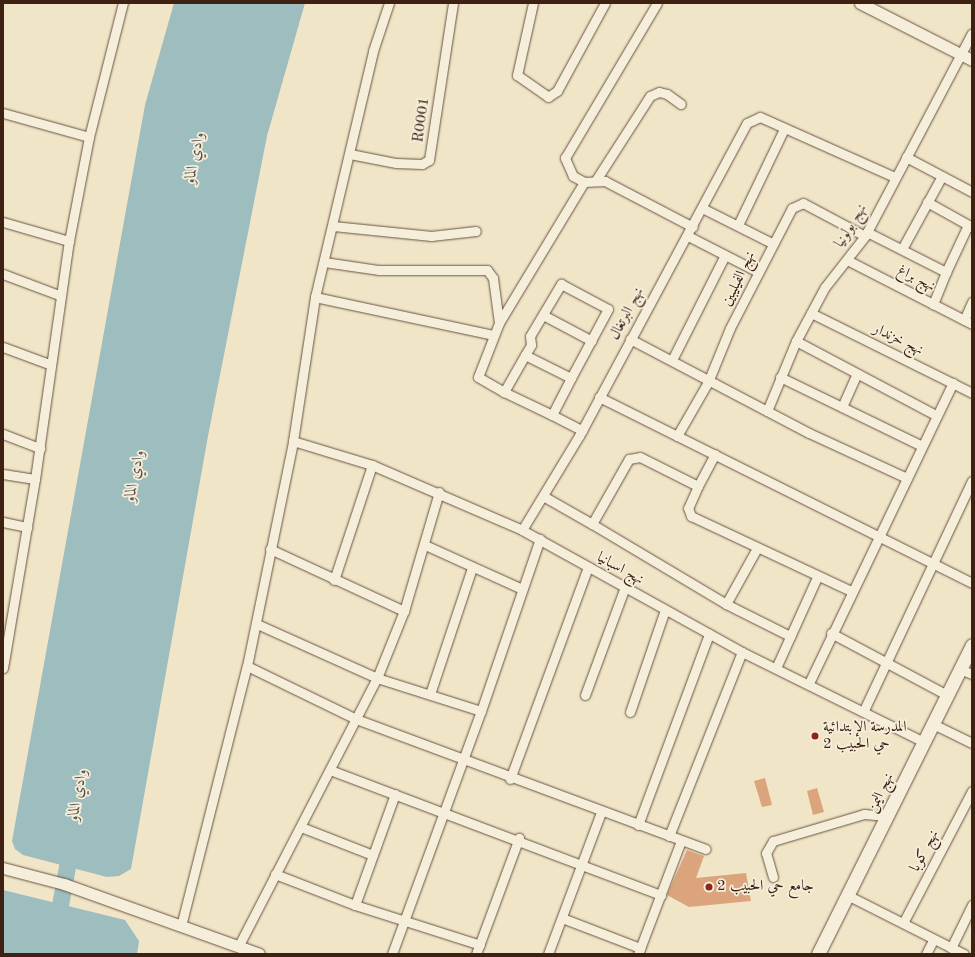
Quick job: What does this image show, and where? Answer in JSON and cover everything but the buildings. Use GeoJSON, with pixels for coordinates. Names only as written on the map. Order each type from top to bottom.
{"type":"FeatureCollection","features":[{"type":"Feature","properties":{"kind":"main road","name":"نهج اليمن"},"geometry":{"type":"LineString","coordinates":[[818,954],[947,695],[966,672],[972,645]]}},
{"type":"Feature","properties":{"kind":"street"},"geometry":{"type":"LineString","coordinates":[[3,668],[40,448],[49,364],[59,295],[89,137],[123,3]]}},
{"type":"Feature","properties":{"kind":"street"},"geometry":{"type":"LineString","coordinates":[[181,926],[257,624],[270,549],[292,441],[315,297],[350,154],[373,51],[389,3]]}},
{"type":"Feature","properties":{"kind":"street","name":"R0001"},"geometry":{"type":"LineString","coordinates":[[350,154],[396,163],[422,164],[429,160],[453,3]]}},
{"type":"Feature","properties":{"kind":"street"},"geometry":{"type":"LineString","coordinates":[[533,3],[517,75],[548,97],[557,91],[605,3]]}},
{"type":"Feature","properties":{"kind":"street"},"geometry":{"type":"LineString","coordinates":[[657,3],[565,158],[566,167],[584,182],[596,180],[693,227]]}},
{"type":"Feature","properties":{"kind":"street"},"geometry":{"type":"LineString","coordinates":[[860,3],[972,60]]}},
{"type":"Feature","properties":{"kind":"street","name":"نهج بولونيا"},"geometry":{"type":"LineString","coordinates":[[767,411],[796,341],[811,313],[833,275],[847,260],[866,234],[972,33]]}},
{"type":"Feature","properties":{"kind":"street"},"geometry":{"type":"LineString","coordinates":[[596,180],[650,96],[659,92],[667,94],[681,104]]}},
{"type":"Feature","properties":{"kind":"street"},"geometry":{"type":"LineString","coordinates":[[3,114],[89,137]]}},
{"type":"Feature","properties":{"kind":"street","name":"نهج البرتغال"},"geometry":{"type":"LineString","coordinates":[[522,530],[582,430],[630,339],[693,227],[747,123],[760,117],[784,129]]}},
{"type":"Feature","properties":{"kind":"street"},"geometry":{"type":"LineString","coordinates":[[738,225],[784,129],[895,177]]}},
{"type":"Feature","properties":{"kind":"street"},"geometry":{"type":"LineString","coordinates":[[906,157],[972,192]]}},
{"type":"Feature","properties":{"kind":"street"},"geometry":{"type":"LineString","coordinates":[[902,249],[942,176]]}},
{"type":"Feature","properties":{"kind":"street"},"geometry":{"type":"LineString","coordinates":[[582,430],[504,392],[478,377],[499,323],[584,182]]}},
{"type":"Feature","properties":{"kind":"street"},"geometry":{"type":"LineString","coordinates":[[927,202],[970,226],[946,272],[934,304]]}},
{"type":"Feature","properties":{"kind":"street","name":"نهج الفيليبين"},"geometry":{"type":"LineString","coordinates":[[677,436],[708,382],[772,243],[792,208],[803,203],[866,234]]}},
{"type":"Feature","properties":{"kind":"street"},"geometry":{"type":"LineString","coordinates":[[702,208],[772,243]]}},
{"type":"Feature","properties":{"kind":"street"},"geometry":{"type":"LineString","coordinates":[[3,222],[69,241]]}},
{"type":"Feature","properties":{"kind":"street"},"geometry":{"type":"LineString","coordinates":[[332,226],[431,236],[476,232]]}},
{"type":"Feature","properties":{"kind":"street"},"geometry":{"type":"LineString","coordinates":[[866,234],[902,249],[946,272]]}},
{"type":"Feature","properties":{"kind":"street"},"geometry":{"type":"LineString","coordinates":[[688,236],[758,272]]}},
{"type":"Feature","properties":{"kind":"street"},"geometry":{"type":"LineString","coordinates":[[673,358],[725,256]]}},
{"type":"Feature","properties":{"kind":"street","name":"نهج براغ"},"geometry":{"type":"LineString","coordinates":[[847,260],[968,322]]}},
{"type":"Feature","properties":{"kind":"street"},"geometry":{"type":"LineString","coordinates":[[324,262],[379,270],[487,270],[493,278],[499,323]]}},
{"type":"Feature","properties":{"kind":"street"},"geometry":{"type":"LineString","coordinates":[[3,274],[59,295]]}},
{"type":"Feature","properties":{"kind":"street"},"geometry":{"type":"LineString","coordinates":[[504,392],[525,355],[543,315],[561,284],[608,309],[552,415]]}},
{"type":"Feature","properties":{"kind":"street"},"geometry":{"type":"LineString","coordinates":[[315,297],[494,335]]}},
{"type":"Feature","properties":{"kind":"street"},"geometry":{"type":"LineString","coordinates":[[968,322],[972,302]]}},
{"type":"Feature","properties":{"kind":"street","name":"نهج خزندار"},"geometry":{"type":"LineString","coordinates":[[811,313],[972,393]]}},
{"type":"Feature","properties":{"kind":"street"},"geometry":{"type":"LineString","coordinates":[[543,315],[592,340]]}},
{"type":"Feature","properties":{"kind":"street"},"geometry":{"type":"LineString","coordinates":[[630,339],[673,358],[708,382],[907,478]]}},
{"type":"Feature","properties":{"kind":"street"},"geometry":{"type":"LineString","coordinates":[[796,341],[936,416]]}},
{"type":"Feature","properties":{"kind":"street"},"geometry":{"type":"LineString","coordinates":[[3,347],[49,364]]}},
{"type":"Feature","properties":{"kind":"street"},"geometry":{"type":"LineString","coordinates":[[525,355],[571,378]]}},
{"type":"Feature","properties":{"kind":"street"},"geometry":{"type":"LineString","coordinates":[[842,406],[858,374]]}},
{"type":"Feature","properties":{"kind":"street"},"geometry":{"type":"LineString","coordinates":[[780,377],[920,445]]}},
{"type":"Feature","properties":{"kind":"street"},"geometry":{"type":"LineString","coordinates":[[809,683],[878,534],[907,478],[920,445],[953,383]]}},
{"type":"Feature","properties":{"kind":"street"},"geometry":{"type":"LineString","coordinates":[[599,398],[878,534],[972,583]]}},
{"type":"Feature","properties":{"kind":"street"},"geometry":{"type":"LineString","coordinates":[[3,434],[40,448]]}},
{"type":"Feature","properties":{"kind":"street","name":"نهج اسبانيا"},"geometry":{"type":"LineString","coordinates":[[292,441],[372,465],[439,492],[522,530],[742,652],[864,710],[924,742]]}},
{"type":"Feature","properties":{"kind":"street"},"geometry":{"type":"LineString","coordinates":[[715,454],[688,508],[691,516],[817,577],[851,591]]}},
{"type":"Feature","properties":{"kind":"street"},"geometry":{"type":"LineString","coordinates":[[592,524],[634,456],[698,486]]}},
{"type":"Feature","properties":{"kind":"street"},"geometry":{"type":"LineString","coordinates":[[334,580],[372,465]]}},
{"type":"Feature","properties":{"kind":"street"},"geometry":{"type":"LineString","coordinates":[[3,474],[35,479]]}},
{"type":"Feature","properties":{"kind":"street"},"geometry":{"type":"LineString","coordinates":[[864,710],[884,662],[972,481]]}},
{"type":"Feature","properties":{"kind":"street"},"geometry":{"type":"LineString","coordinates":[[238,947],[378,678],[404,611],[425,545],[439,492]]}},
{"type":"Feature","properties":{"kind":"street"},"geometry":{"type":"LineString","coordinates":[[543,496],[726,604],[790,636]]}},
{"type":"Feature","properties":{"kind":"street"},"geometry":{"type":"LineString","coordinates":[[3,522],[27,526]]}},
{"type":"Feature","properties":{"kind":"street"},"geometry":{"type":"LineString","coordinates":[[392,954],[443,812],[464,760],[540,539]]}},
{"type":"Feature","properties":{"kind":"street"},"geometry":{"type":"LineString","coordinates":[[425,545],[472,568],[522,589]]}},
{"type":"Feature","properties":{"kind":"street"},"geometry":{"type":"LineString","coordinates":[[726,604],[757,548]]}},
{"type":"Feature","properties":{"kind":"street"},"geometry":{"type":"LineString","coordinates":[[270,549],[334,580],[404,611]]}},
{"type":"Feature","properties":{"kind":"street"},"geometry":{"type":"LineString","coordinates":[[510,779],[588,567]]}},
{"type":"Feature","properties":{"kind":"street"},"geometry":{"type":"LineString","coordinates":[[430,694],[472,568]]}},
{"type":"Feature","properties":{"kind":"street"},"geometry":{"type":"LineString","coordinates":[[776,668],[817,577]]}},
{"type":"Feature","properties":{"kind":"street"},"geometry":{"type":"LineString","coordinates":[[585,695],[625,587]]}},
{"type":"Feature","properties":{"kind":"street"},"geometry":{"type":"LineString","coordinates":[[630,712],[665,610]]}},
{"type":"Feature","properties":{"kind":"street"},"geometry":{"type":"LineString","coordinates":[[257,624],[378,678],[481,711]]}},
{"type":"Feature","properties":{"kind":"street"},"geometry":{"type":"LineString","coordinates":[[831,633],[947,695]]}},
{"type":"Feature","properties":{"kind":"street"},"geometry":{"type":"LineString","coordinates":[[638,825],[709,634]]}},
{"type":"Feature","properties":{"kind":"street"},"geometry":{"type":"LineString","coordinates":[[669,836],[742,652]]}},
{"type":"Feature","properties":{"kind":"street"},"geometry":{"type":"LineString","coordinates":[[247,666],[356,719],[510,779],[706,849]]}},
{"type":"Feature","properties":{"kind":"street"},"geometry":{"type":"LineString","coordinates":[[933,724],[972,743]]}},
{"type":"Feature","properties":{"kind":"street"},"geometry":{"type":"LineString","coordinates":[[330,770],[443,812],[519,838],[661,895]]}},
{"type":"Feature","properties":{"kind":"street","name":"نهج كوبا"},"geometry":{"type":"LineString","coordinates":[[903,923],[972,791]]}},
{"type":"Feature","properties":{"kind":"street"},"geometry":{"type":"LineString","coordinates":[[355,905],[395,794]]}},
{"type":"Feature","properties":{"kind":"street"},"geometry":{"type":"LineString","coordinates":[[548,954],[601,812]]}},
{"type":"Feature","properties":{"kind":"street"},"geometry":{"type":"LineString","coordinates":[[773,877],[766,852],[772,841],[864,814],[887,816]]}},
{"type":"Feature","properties":{"kind":"street"},"geometry":{"type":"LineString","coordinates":[[301,827],[373,855]]}},
{"type":"Feature","properties":{"kind":"street"},"geometry":{"type":"LineString","coordinates":[[476,954],[519,838]]}},
{"type":"Feature","properties":{"kind":"street"},"geometry":{"type":"LineString","coordinates":[[562,918],[639,951],[681,840]]}},
{"type":"Feature","properties":{"kind":"street"},"geometry":{"type":"LineString","coordinates":[[3,868],[64,884],[259,954]]}},
{"type":"Feature","properties":{"kind":"street"},"geometry":{"type":"LineString","coordinates":[[276,874],[355,905],[480,945]]}},
{"type":"Feature","properties":{"kind":"street"},"geometry":{"type":"LineString","coordinates":[[847,895],[933,940],[964,954]]}},
{"type":"Feature","properties":{"kind":"street"},"geometry":{"type":"LineString","coordinates":[[951,948],[972,905]]}},
{"type":"Feature","properties":{"kind":"street"},"geometry":{"type":"LineString","coordinates":[[926,954],[933,940]]}},
{"type":"Feature","properties":{"kind":"water"},"geometry":{"type":"Polygon","coordinates":[[[174,3],[305,3],[267,136],[208,436],[131,869],[119,876],[107,877],[23,855],[15,849],[12,841],[145,105],[174,3]]]}},
{"type":"Feature","properties":{"kind":"water"},"geometry":{"type":"Polygon","coordinates":[[[3,890],[125,920],[139,941],[137,954],[3,954],[3,890]]]}},
{"type":"Feature","properties":{"kind":"waterway","name":"وادي الماو"},"geometry":{"type":"LineString","coordinates":[[51,954],[71,845]]}},
{"type":"Feature","properties":{"kind":"place","name":"المدرسة الإبتدائية حي الحبيب 2"},"geometry":{"type":"Point","coordinates":[815,736]}},
{"type":"Feature","properties":{"kind":"place","name":"جامع حي الحبيب 2"},"geometry":{"type":"Point","coordinates":[709,887]}}]}
